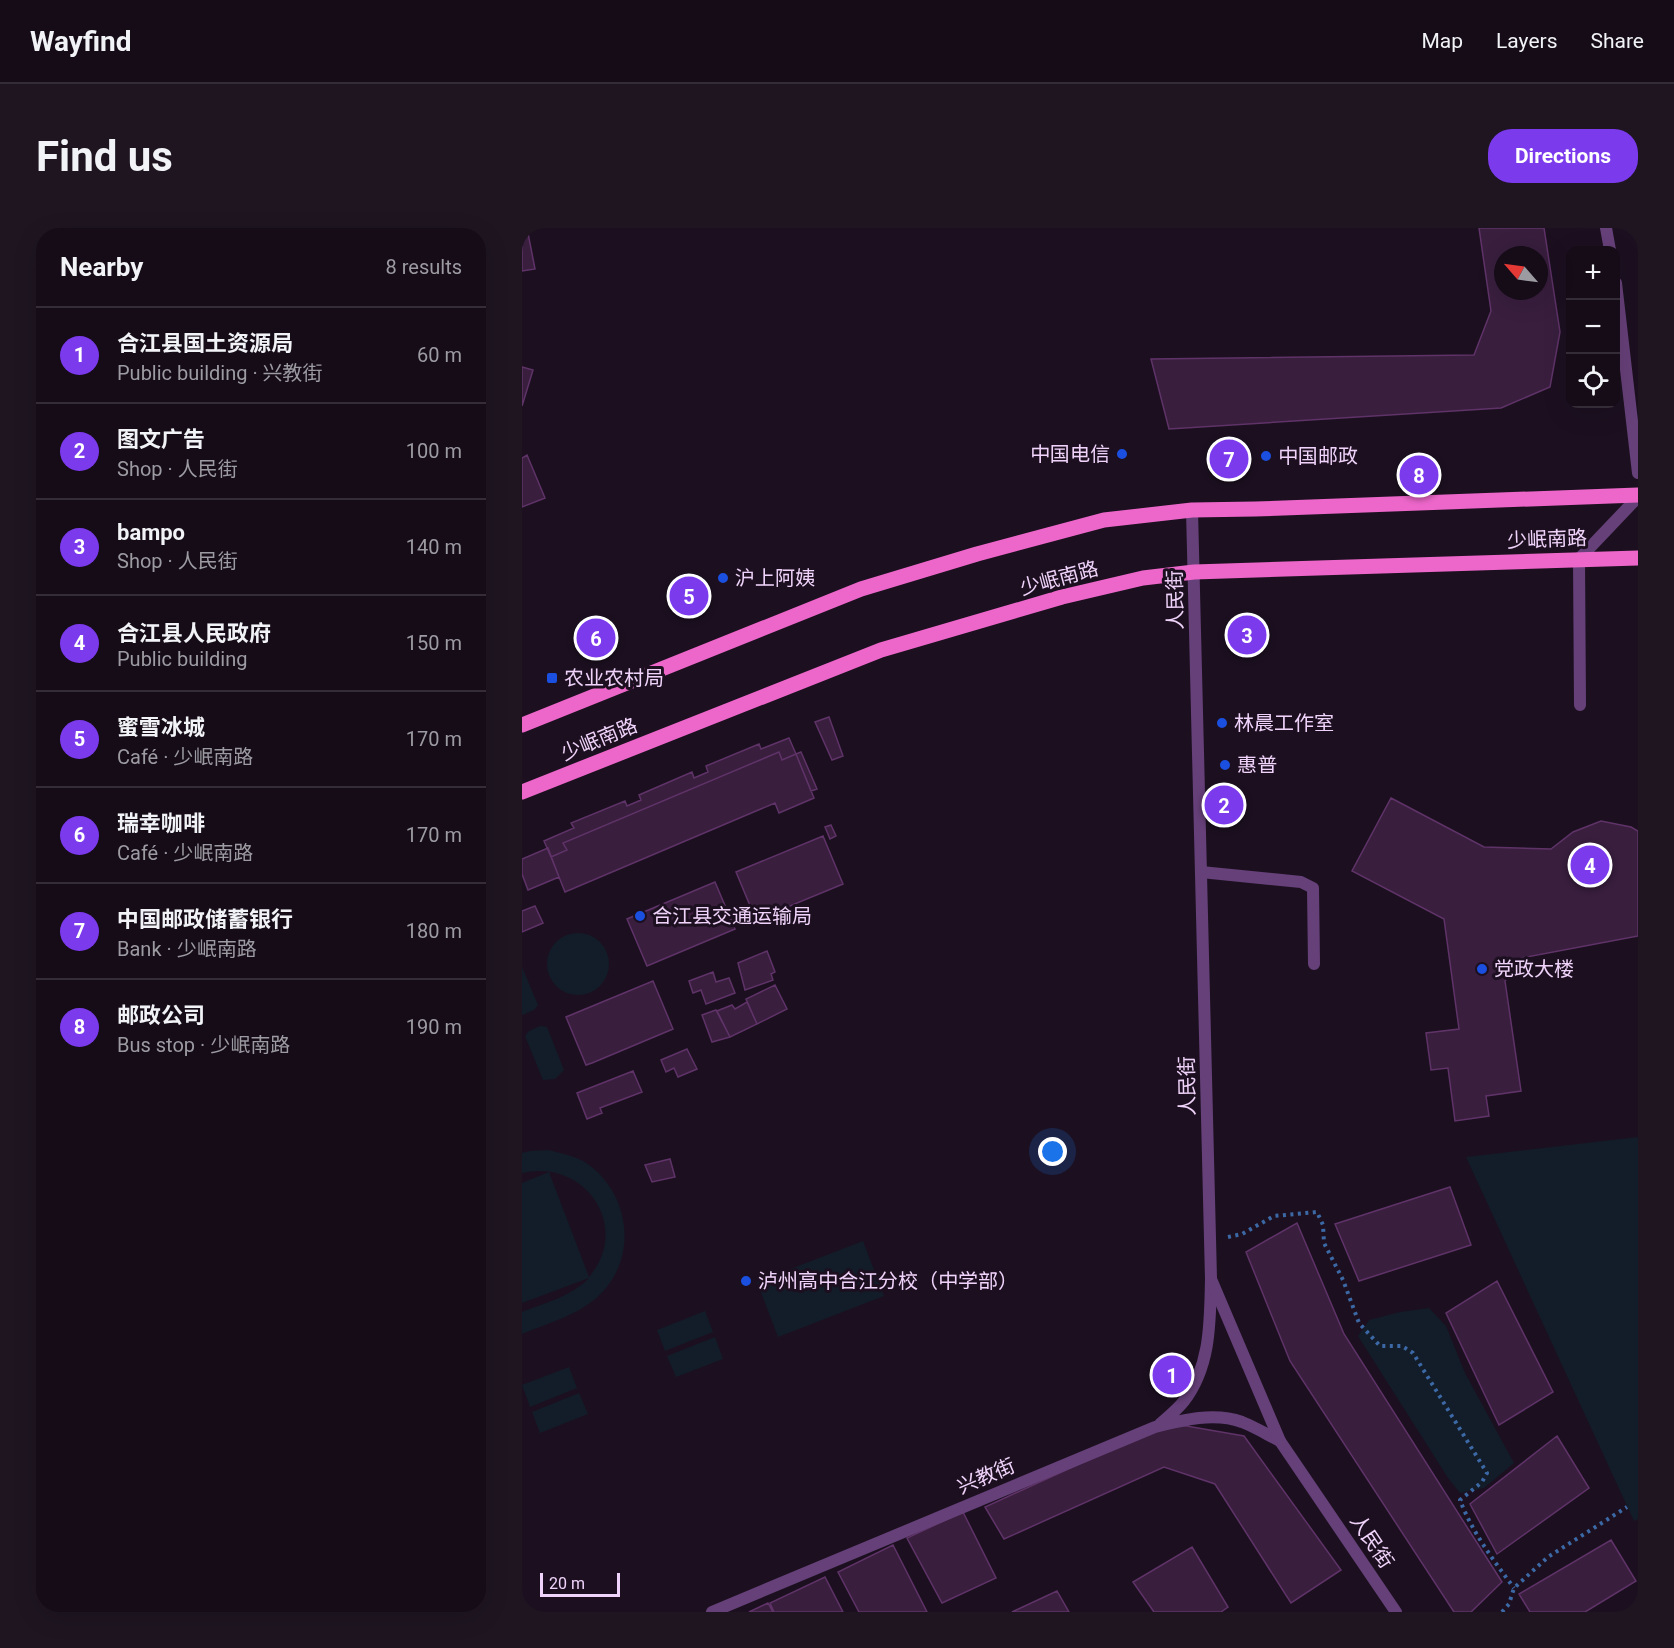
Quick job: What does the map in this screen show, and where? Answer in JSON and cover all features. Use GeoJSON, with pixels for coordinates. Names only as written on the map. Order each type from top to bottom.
{"type":"FeatureCollection","features":[{"type":"Feature","properties":{"kind":"main road","name":"少岷南路"},"geometry":{"type":"LineString","coordinates":[[522,725],[861,589],[977,554],[1104,520],[1192,510],[1638,496]]}},
{"type":"Feature","properties":{"kind":"main road","name":"少岷南路"},"geometry":{"type":"LineString","coordinates":[[522,792],[881,650],[1062,597],[1143,578],[1194,572],[1638,558]]}},
{"type":"Feature","properties":{"kind":"street"},"geometry":{"type":"LineString","coordinates":[[1606,228],[1609,246]]}},
{"type":"Feature","properties":{"kind":"street"},"geometry":{"type":"LineString","coordinates":[[1618,300],[1638,473]]}},
{"type":"Feature","properties":{"kind":"street"},"geometry":{"type":"LineString","coordinates":[[1580,705],[1579,559],[1638,496]]}},
{"type":"Feature","properties":{"kind":"street","name":"人民街"},"geometry":{"type":"LineString","coordinates":[[1192,510],[1211,1279],[1280,1441],[1396,1612]]}},
{"type":"Feature","properties":{"kind":"street"},"geometry":{"type":"LineString","coordinates":[[1201,872],[1302,882],[1312,888],[1314,964]]}},
{"type":"Feature","properties":{"kind":"street"},"geometry":{"type":"LineString","coordinates":[[1155,1427],[1183,1402],[1202,1368],[1210,1320],[1211,1279]]}},
{"type":"Feature","properties":{"kind":"street","name":"兴教街"},"geometry":{"type":"LineString","coordinates":[[712,1612],[1155,1427],[1199,1418],[1222,1419],[1242,1422],[1280,1441]]}},
{"type":"Feature","properties":{"kind":"path"},"geometry":{"type":"LineString","coordinates":[[1210,1241],[1242,1234],[1274,1216],[1317,1212],[1323,1225],[1324,1243],[1343,1280],[1359,1323],[1380,1346],[1402,1346],[1413,1353],[1486,1473],[1482,1482],[1460,1500],[1482,1542],[1514,1588]]}},
{"type":"Feature","properties":{"kind":"path"},"geometry":{"type":"LineString","coordinates":[[1502,1612],[1509,1604],[1514,1588],[1548,1557],[1627,1507]]}},
{"type":"Feature","properties":{"kind":"shaded area"},"geometry":{"type":"Polygon","coordinates":[[[572,933],[584,933],[600,942],[607,952],[609,964],[607,976],[600,986],[584,995],[572,995],[561,990],[552,981],[547,970],[547,958],[552,947],[561,938],[572,933]]]}},
{"type":"Feature","properties":{"kind":"shaded area"},"geometry":{"type":"Polygon","coordinates":[[[522,967],[538,1005],[534,1010],[522,1015],[522,967]]]}},
{"type":"Feature","properties":{"kind":"shaded area"},"geometry":{"type":"Polygon","coordinates":[[[540,1026],[547,1027],[564,1070],[555,1079],[543,1080],[525,1036],[529,1031],[540,1026]]]}},
{"type":"Feature","properties":{"kind":"shaded area"},"geometry":{"type":"Polygon","coordinates":[[[1638,1137],[1638,1519],[1634,1521],[1466,1157],[1638,1137]]]}},
{"type":"Feature","properties":{"kind":"shaded area"},"geometry":{"type":"Polygon","coordinates":[[[548,1150],[583,1161],[598,1172],[618,1202],[625,1237],[616,1272],[598,1297],[567,1316],[522,1334],[522,1312],[575,1290],[589,1278],[522,1303],[522,1183],[549,1172],[522,1173],[522,1153],[548,1150]],[[549,1172],[589,1277],[601,1258],[606,1238],[603,1218],[595,1201],[582,1186],[565,1176],[549,1172]]]}},
{"type":"Feature","properties":{"kind":"shaded area"},"geometry":{"type":"Polygon","coordinates":[[[863,1241],[884,1296],[778,1337],[757,1282],[863,1241]]]}},
{"type":"Feature","properties":{"kind":"shaded area"},"geometry":{"type":"Polygon","coordinates":[[[1429,1308],[1446,1326],[1465,1373],[1514,1463],[1484,1488],[1460,1493],[1448,1478],[1358,1336],[1369,1320],[1429,1308]]]}},
{"type":"Feature","properties":{"kind":"shaded area"},"geometry":{"type":"Polygon","coordinates":[[[705,1311],[713,1332],[665,1351],[657,1330],[705,1311]]]}},
{"type":"Feature","properties":{"kind":"shaded area"},"geometry":{"type":"Polygon","coordinates":[[[715,1337],[723,1359],[676,1377],[667,1356],[715,1337]]]}},
{"type":"Feature","properties":{"kind":"shaded area"},"geometry":{"type":"Polygon","coordinates":[[[569,1367],[577,1388],[530,1407],[522,1385],[569,1367]]]}},
{"type":"Feature","properties":{"kind":"shaded area"},"geometry":{"type":"Polygon","coordinates":[[[579,1393],[588,1414],[540,1433],[532,1412],[579,1393]]]}},
{"type":"Feature","properties":{"kind":"building"},"geometry":{"type":"Polygon","coordinates":[[[522,228],[527,228],[535,269],[522,271],[522,228]]]}},
{"type":"Feature","properties":{"kind":"building"},"geometry":{"type":"Polygon","coordinates":[[[1479,228],[1544,228],[1547,246],[1494,246],[1494,300],[1548,300],[1548,254],[1560,332],[1550,387],[1501,408],[1169,429],[1151,359],[1474,355],[1491,311],[1479,228]]]}},
{"type":"Feature","properties":{"kind":"building"},"geometry":{"type":"Polygon","coordinates":[[[522,367],[533,370],[522,406],[522,367]]]}},
{"type":"Feature","properties":{"kind":"building"},"geometry":{"type":"Polygon","coordinates":[[[527,455],[545,498],[522,507],[522,458],[527,455]]]}},
{"type":"Feature","properties":{"kind":"building"},"geometry":{"type":"Polygon","coordinates":[[[829,717],[843,756],[832,760],[815,722],[829,717]]]}},
{"type":"Feature","properties":{"kind":"building"},"geometry":{"type":"Polygon","coordinates":[[[789,738],[796,754],[782,760],[779,752],[563,843],[567,850],[551,857],[544,841],[574,828],[571,823],[625,801],[627,806],[641,800],[639,795],[692,772],[694,778],[708,772],[706,766],[759,744],[761,749],[789,738]]]}},
{"type":"Feature","properties":{"kind":"building"},"geometry":{"type":"Polygon","coordinates":[[[779,752],[782,760],[796,754],[814,798],[779,813],[775,803],[565,892],[551,857],[567,850],[563,843],[779,752]]]}},
{"type":"Feature","properties":{"kind":"building"},"geometry":{"type":"Polygon","coordinates":[[[801,752],[817,789],[811,791],[796,754],[801,752]]]}},
{"type":"Feature","properties":{"kind":"building","name":"党政大楼"},"geometry":{"type":"Polygon","coordinates":[[[1391,798],[1484,847],[1551,849],[1573,832],[1601,821],[1631,827],[1638,831],[1638,936],[1521,958],[1505,981],[1521,1091],[1486,1096],[1489,1116],[1455,1121],[1448,1068],[1431,1070],[1426,1033],[1459,1029],[1444,919],[1352,871],[1391,798]]]}},
{"type":"Feature","properties":{"kind":"building"},"geometry":{"type":"Polygon","coordinates":[[[831,825],[836,836],[830,839],[825,827],[831,825]]]}},
{"type":"Feature","properties":{"kind":"building"},"geometry":{"type":"Polygon","coordinates":[[[823,836],[843,884],[756,920],[736,872],[823,836]]]}},
{"type":"Feature","properties":{"kind":"building"},"geometry":{"type":"Polygon","coordinates":[[[548,848],[559,877],[528,890],[522,874],[522,859],[548,848]]]}},
{"type":"Feature","properties":{"kind":"building"},"geometry":{"type":"Polygon","coordinates":[[[715,882],[735,929],[647,966],[627,919],[715,882]]]}},
{"type":"Feature","properties":{"kind":"building"},"geometry":{"type":"Polygon","coordinates":[[[535,906],[543,923],[522,932],[522,911],[535,906]]]}},
{"type":"Feature","properties":{"kind":"building"},"geometry":{"type":"Polygon","coordinates":[[[767,951],[775,972],[771,974],[773,980],[745,990],[738,963],[767,951]]]}},
{"type":"Feature","properties":{"kind":"building"},"geometry":{"type":"Polygon","coordinates":[[[713,972],[716,982],[729,978],[735,993],[706,1004],[701,990],[693,993],[689,981],[713,972]]]}},
{"type":"Feature","properties":{"kind":"building"},"geometry":{"type":"Polygon","coordinates":[[[653,981],[673,1029],[586,1065],[566,1017],[653,981]]]}},
{"type":"Feature","properties":{"kind":"building"},"geometry":{"type":"Polygon","coordinates":[[[775,985],[787,1009],[757,1024],[746,999],[775,985]]]}},
{"type":"Feature","properties":{"kind":"building"},"geometry":{"type":"Polygon","coordinates":[[[747,1002],[757,1024],[730,1037],[717,1011],[732,1005],[735,1009],[747,1002]]]}},
{"type":"Feature","properties":{"kind":"building"},"geometry":{"type":"Polygon","coordinates":[[[716,1010],[730,1037],[712,1042],[702,1015],[716,1010]]]}},
{"type":"Feature","properties":{"kind":"building"},"geometry":{"type":"Polygon","coordinates":[[[687,1049],[697,1069],[678,1077],[674,1068],[666,1072],[661,1060],[687,1049]]]}},
{"type":"Feature","properties":{"kind":"building"},"geometry":{"type":"Polygon","coordinates":[[[633,1071],[642,1092],[600,1108],[602,1113],[587,1119],[577,1093],[633,1071]]]}},
{"type":"Feature","properties":{"kind":"building"},"geometry":{"type":"Polygon","coordinates":[[[670,1159],[675,1177],[652,1182],[645,1165],[670,1159]]]}},
{"type":"Feature","properties":{"kind":"building"},"geometry":{"type":"Polygon","coordinates":[[[1450,1187],[1471,1245],[1359,1281],[1335,1224],[1450,1187]]]}},
{"type":"Feature","properties":{"kind":"building"},"geometry":{"type":"Polygon","coordinates":[[[1297,1223],[1344,1334],[1502,1582],[1471,1612],[1454,1612],[1290,1361],[1246,1252],[1297,1223]]]}},
{"type":"Feature","properties":{"kind":"building"},"geometry":{"type":"Polygon","coordinates":[[[1497,1281],[1553,1392],[1499,1425],[1446,1313],[1497,1281]]]}},
{"type":"Feature","properties":{"kind":"building"},"geometry":{"type":"Polygon","coordinates":[[[1169,1423],[1244,1436],[1341,1570],[1291,1603],[1215,1484],[1164,1467],[1004,1539],[985,1507],[1169,1423]]]}},
{"type":"Feature","properties":{"kind":"building"},"geometry":{"type":"Polygon","coordinates":[[[1557,1436],[1589,1488],[1497,1554],[1470,1504],[1557,1436]]]}},
{"type":"Feature","properties":{"kind":"building"},"geometry":{"type":"Polygon","coordinates":[[[963,1512],[996,1578],[942,1603],[907,1538],[963,1512]]]}},
{"type":"Feature","properties":{"kind":"building"},"geometry":{"type":"Polygon","coordinates":[[[1611,1540],[1636,1581],[1585,1612],[1530,1612],[1519,1594],[1611,1540]]]}},
{"type":"Feature","properties":{"kind":"building"},"geometry":{"type":"Polygon","coordinates":[[[893,1545],[927,1612],[859,1612],[838,1572],[893,1545]]]}},
{"type":"Feature","properties":{"kind":"building"},"geometry":{"type":"Polygon","coordinates":[[[1192,1547],[1228,1607],[1221,1612],[1154,1612],[1133,1582],[1192,1547]]]}},
{"type":"Feature","properties":{"kind":"building"},"geometry":{"type":"Polygon","coordinates":[[[825,1577],[843,1612],[774,1612],[770,1603],[825,1577]]]}},
{"type":"Feature","properties":{"kind":"building"},"geometry":{"type":"Polygon","coordinates":[[[1057,1591],[1069,1612],[1012,1612],[1057,1591]]]}},
{"type":"Feature","properties":{"kind":"building"},"geometry":{"type":"Polygon","coordinates":[[[768,1603],[773,1612],[749,1612],[768,1603]]]}},
{"type":"Feature","properties":{"kind":"place","name":"中国电信"},"geometry":{"type":"Point","coordinates":[1122,454]}},
{"type":"Feature","properties":{"kind":"place","name":"中国邮政"},"geometry":{"type":"Point","coordinates":[1266,456]}},
{"type":"Feature","properties":{"kind":"place","name":"中国邮政储蓄银行"},"geometry":{"type":"Point","coordinates":[1229,459]}},
{"type":"Feature","properties":{"kind":"place","name":"邮政公司"},"geometry":{"type":"Point","coordinates":[1419,475]}},
{"type":"Feature","properties":{"kind":"place","name":"沪上阿姨"},"geometry":{"type":"Point","coordinates":[723,578]}},
{"type":"Feature","properties":{"kind":"place","name":"蜜雪冰城"},"geometry":{"type":"Point","coordinates":[689,596]}},
{"type":"Feature","properties":{"kind":"place","name":"bampo"},"geometry":{"type":"Point","coordinates":[1247,635]}},
{"type":"Feature","properties":{"kind":"place","name":"瑞幸咖啡"},"geometry":{"type":"Point","coordinates":[596,638]}},
{"type":"Feature","properties":{"kind":"place","name":"农业农村局"},"geometry":{"type":"Point","coordinates":[552,678]}},
{"type":"Feature","properties":{"kind":"place","name":"林晨工作室"},"geometry":{"type":"Point","coordinates":[1222,723]}},
{"type":"Feature","properties":{"kind":"place","name":"惠普"},"geometry":{"type":"Point","coordinates":[1225,765]}},
{"type":"Feature","properties":{"kind":"place","name":"图文广告"},"geometry":{"type":"Point","coordinates":[1224,805]}},
{"type":"Feature","properties":{"kind":"place","name":"合江县人民政府"},"geometry":{"type":"Point","coordinates":[1590,865]}},
{"type":"Feature","properties":{"kind":"place","name":"合江县交通运输局"},"geometry":{"type":"Point","coordinates":[640,916]}},
{"type":"Feature","properties":{"kind":"place","name":"党政大楼"},"geometry":{"type":"Point","coordinates":[1482,969]}},
{"type":"Feature","properties":{"kind":"place","name":"泸州高中合江分校（中学部）"},"geometry":{"type":"Point","coordinates":[746,1281]}},
{"type":"Feature","properties":{"kind":"place","name":"合江县国土资源局"},"geometry":{"type":"Point","coordinates":[1172,1375]}}]}
